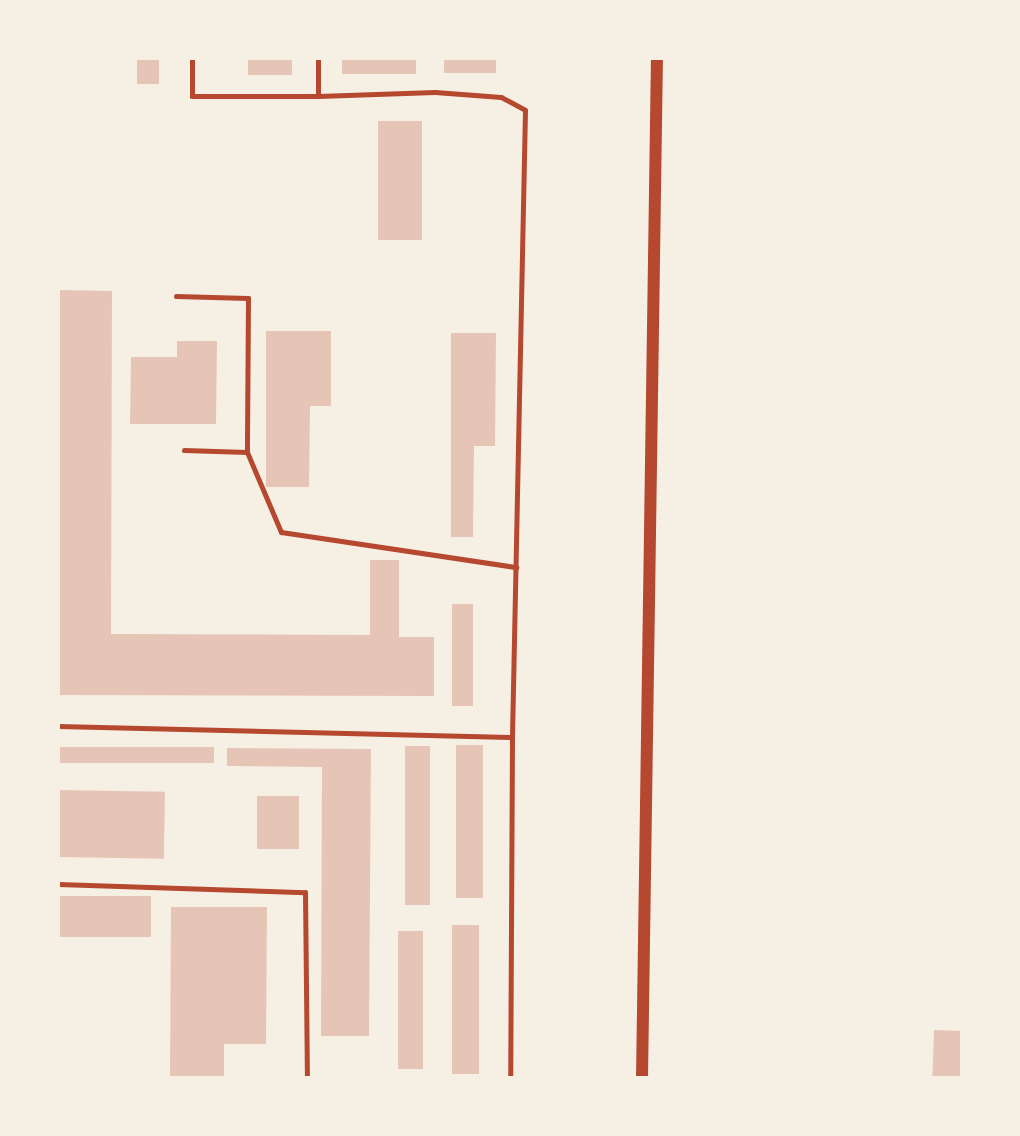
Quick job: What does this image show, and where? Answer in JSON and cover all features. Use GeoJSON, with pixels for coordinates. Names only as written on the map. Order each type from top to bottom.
{"type":"FeatureCollection","features":[{"type":"Feature","properties":{"kind":"street"},"geometry":{"type":"LineString","coordinates":[[642,1078],[658,58]]}},
{"type":"Feature","properties":{"kind":"lane"},"geometry":{"type":"LineString","coordinates":[[192,58],[192,96],[452,93],[501,97],[525,110],[512,737],[510,1078]]}},
{"type":"Feature","properties":{"kind":"lane"},"geometry":{"type":"LineString","coordinates":[[318,58],[318,96]]}},
{"type":"Feature","properties":{"kind":"lane"},"geometry":{"type":"LineString","coordinates":[[176,296],[248,298],[247,452],[281,532],[516,568]]}},
{"type":"Feature","properties":{"kind":"lane"},"geometry":{"type":"LineString","coordinates":[[184,450],[247,452]]}},
{"type":"Feature","properties":{"kind":"lane"},"geometry":{"type":"LineString","coordinates":[[58,726],[512,737]]}},
{"type":"Feature","properties":{"kind":"lane"},"geometry":{"type":"LineString","coordinates":[[58,884],[305,892],[306,1078]]}},
{"type":"Feature","properties":{"kind":"building"},"geometry":{"type":"Polygon","coordinates":[[[137,58],[159,58],[159,84],[137,84],[137,58]]]}},
{"type":"Feature","properties":{"kind":"building"},"geometry":{"type":"Polygon","coordinates":[[[248,58],[292,58],[292,75],[248,75],[248,58]]]}},
{"type":"Feature","properties":{"kind":"building"},"geometry":{"type":"Polygon","coordinates":[[[342,58],[416,58],[416,74],[342,74],[342,58]]]}},
{"type":"Feature","properties":{"kind":"building"},"geometry":{"type":"Polygon","coordinates":[[[444,58],[496,58],[496,73],[444,73],[444,58]]]}},
{"type":"Feature","properties":{"kind":"building"},"geometry":{"type":"Polygon","coordinates":[[[378,121],[422,121],[422,240],[378,240],[378,121]]]}},
{"type":"Feature","properties":{"kind":"building"},"geometry":{"type":"Polygon","coordinates":[[[58,290],[112,291],[111,634],[370,635],[370,560],[399,560],[399,637],[434,637],[434,696],[58,695],[58,290]]]}},
{"type":"Feature","properties":{"kind":"building"},"geometry":{"type":"Polygon","coordinates":[[[266,331],[331,331],[331,406],[310,406],[309,487],[266,487],[266,331]]]}},
{"type":"Feature","properties":{"kind":"building"},"geometry":{"type":"Polygon","coordinates":[[[451,333],[496,333],[495,446],[474,446],[473,537],[451,537],[451,333]]]}},
{"type":"Feature","properties":{"kind":"building"},"geometry":{"type":"Polygon","coordinates":[[[177,341],[217,341],[216,424],[130,424],[131,357],[177,357],[177,341]]]}},
{"type":"Feature","properties":{"kind":"building"},"geometry":{"type":"Polygon","coordinates":[[[452,604],[473,604],[473,706],[452,706],[452,604]]]}},
{"type":"Feature","properties":{"kind":"building"},"geometry":{"type":"Polygon","coordinates":[[[456,745],[483,745],[483,898],[456,898],[456,745]]]}},
{"type":"Feature","properties":{"kind":"building"},"geometry":{"type":"Polygon","coordinates":[[[405,746],[430,746],[430,905],[405,905],[405,746]]]}},
{"type":"Feature","properties":{"kind":"building"},"geometry":{"type":"Polygon","coordinates":[[[58,747],[214,747],[214,763],[58,763],[58,747]]]}},
{"type":"Feature","properties":{"kind":"building"},"geometry":{"type":"Polygon","coordinates":[[[227,748],[371,749],[369,1036],[321,1036],[322,767],[227,766],[227,748]]]}},
{"type":"Feature","properties":{"kind":"building"},"geometry":{"type":"Polygon","coordinates":[[[58,790],[165,792],[164,859],[58,857],[58,790]]]}},
{"type":"Feature","properties":{"kind":"building"},"geometry":{"type":"Polygon","coordinates":[[[257,796],[299,796],[299,849],[257,849],[257,796]]]}},
{"type":"Feature","properties":{"kind":"building"},"geometry":{"type":"Polygon","coordinates":[[[58,896],[151,896],[151,937],[58,937],[58,896]]]}},
{"type":"Feature","properties":{"kind":"building"},"geometry":{"type":"Polygon","coordinates":[[[171,907],[267,907],[266,1044],[224,1044],[224,1078],[170,1078],[171,907]]]}},
{"type":"Feature","properties":{"kind":"building"},"geometry":{"type":"Polygon","coordinates":[[[452,925],[479,925],[479,1074],[452,1074],[452,925]]]}},
{"type":"Feature","properties":{"kind":"building"},"geometry":{"type":"Polygon","coordinates":[[[398,931],[423,931],[423,1069],[398,1069],[398,931]]]}},
{"type":"Feature","properties":{"kind":"building"},"geometry":{"type":"Polygon","coordinates":[[[934,1030],[962,1031],[960,1078],[932,1078],[934,1030]]]}}]}
